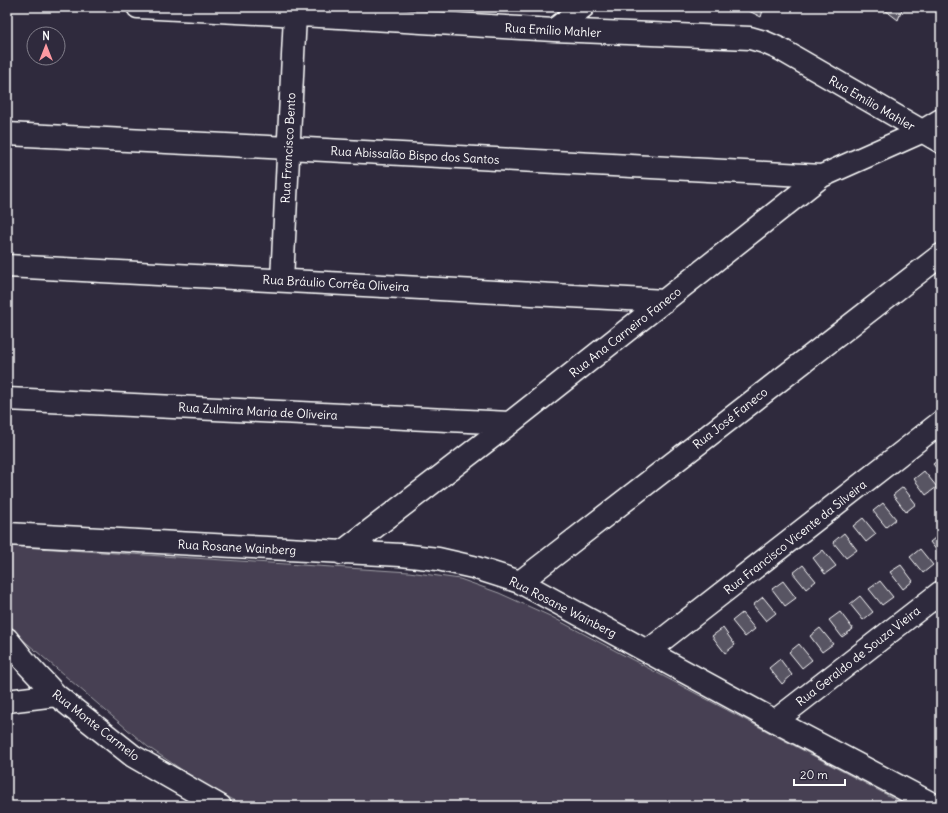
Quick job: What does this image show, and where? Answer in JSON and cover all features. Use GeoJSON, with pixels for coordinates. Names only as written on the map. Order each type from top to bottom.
{"type":"FeatureCollection","features":[{"type":"Feature","properties":{"kind":"street","name":"Rua Emílio Mahler"},"geometry":{"type":"LineString","coordinates":[[138,7],[295,15],[345,12],[554,30],[750,38],[780,49],[921,132],[941,142]]}},
{"type":"Feature","properties":{"kind":"street"},"geometry":{"type":"LineString","coordinates":[[554,30],[583,7]]}},
{"type":"Feature","properties":{"kind":"street","name":"Rua Francisco Bento"},"geometry":{"type":"LineString","coordinates":[[282,280],[295,15]]}},
{"type":"Feature","properties":{"kind":"street","name":"Rua Ana Carneiro Faneco"},"geometry":{"type":"LineString","coordinates":[[341,553],[510,423],[822,176],[921,132],[941,120]]}},
{"type":"Feature","properties":{"kind":"street","name":"Rua Abissalão Bispo dos Santos"},"geometry":{"type":"LineString","coordinates":[[7,134],[822,176]]}},
{"type":"Feature","properties":{"kind":"street","name":"Rua José Faneco"},"geometry":{"type":"LineString","coordinates":[[520,582],[941,255]]}},
{"type":"Feature","properties":{"kind":"street","name":"Rua Bráulio Corrêa Oliveira"},"geometry":{"type":"LineString","coordinates":[[7,266],[665,301]]}},
{"type":"Feature","properties":{"kind":"street","name":"Rua Zulmira Maria de Oliveira"},"geometry":{"type":"LineString","coordinates":[[7,399],[510,423]]}},
{"type":"Feature","properties":{"kind":"street","name":"Rua Francisco Vicente da Silveira"},"geometry":{"type":"LineString","coordinates":[[648,651],[941,422]]}},
{"type":"Feature","properties":{"kind":"street","name":"Rua Rosane Wainberg"},"geometry":{"type":"LineString","coordinates":[[7,534],[341,553],[402,555],[438,559],[473,567],[520,582],[775,721],[936,806]]}},
{"type":"Feature","properties":{"kind":"street","name":"Rua Geraldo de Souza Vieira"},"geometry":{"type":"LineString","coordinates":[[775,721],[941,592]]}},
{"type":"Feature","properties":{"kind":"street","name":"Rua Monte Carmelo"},"geometry":{"type":"LineString","coordinates":[[7,639],[56,696],[133,756],[220,806]]}},
{"type":"Feature","properties":{"kind":"street"},"geometry":{"type":"LineString","coordinates":[[7,701],[56,696]]}},
{"type":"Feature","properties":{"kind":"shaded area"},"geometry":{"type":"Polygon","coordinates":[[[7,546],[409,572],[460,579],[499,593],[550,616],[908,806],[245,806],[200,782],[148,747],[7,626],[7,546]]]}},
{"type":"Feature","properties":{"kind":"building"},"geometry":{"type":"Polygon","coordinates":[[[741,7],[764,7],[761,17],[741,7]]]}},
{"type":"Feature","properties":{"kind":"building"},"geometry":{"type":"Polygon","coordinates":[[[881,7],[903,7],[898,20],[881,7]]]}},
{"type":"Feature","properties":{"kind":"building"},"geometry":{"type":"Polygon","coordinates":[[[941,458],[941,474],[933,464],[941,458]]]}},
{"type":"Feature","properties":{"kind":"building"},"geometry":{"type":"Polygon","coordinates":[[[924,471],[937,487],[926,495],[914,479],[924,471]]]}},
{"type":"Feature","properties":{"kind":"building"},"geometry":{"type":"Polygon","coordinates":[[[903,487],[916,504],[906,512],[893,495],[903,487]]]}},
{"type":"Feature","properties":{"kind":"building"},"geometry":{"type":"Polygon","coordinates":[[[883,503],[896,519],[886,527],[873,511],[883,503]]]}},
{"type":"Feature","properties":{"kind":"building"},"geometry":{"type":"Polygon","coordinates":[[[863,518],[876,534],[866,542],[853,526],[863,518]]]}},
{"type":"Feature","properties":{"kind":"building"},"geometry":{"type":"Polygon","coordinates":[[[844,533],[857,550],[846,558],[833,542],[844,533]]]}},
{"type":"Feature","properties":{"kind":"building"},"geometry":{"type":"Polygon","coordinates":[[[940,534],[941,535],[941,556],[930,542],[940,534]]]}},
{"type":"Feature","properties":{"kind":"building"},"geometry":{"type":"Polygon","coordinates":[[[920,549],[933,565],[923,573],[910,557],[920,549]]]}},
{"type":"Feature","properties":{"kind":"building"},"geometry":{"type":"Polygon","coordinates":[[[823,550],[836,566],[825,574],[813,558],[823,550]]]}},
{"type":"Feature","properties":{"kind":"building"},"geometry":{"type":"Polygon","coordinates":[[[803,565],[816,581],[806,589],[793,573],[803,565]]]}},
{"type":"Feature","properties":{"kind":"building"},"geometry":{"type":"Polygon","coordinates":[[[901,565],[913,581],[903,589],[890,572],[901,565]]]}},
{"type":"Feature","properties":{"kind":"building"},"geometry":{"type":"Polygon","coordinates":[[[783,581],[796,598],[785,606],[772,589],[783,581]]]}},
{"type":"Feature","properties":{"kind":"building"},"geometry":{"type":"Polygon","coordinates":[[[880,581],[893,597],[882,605],[869,589],[880,581]]]}},
{"type":"Feature","properties":{"kind":"building"},"geometry":{"type":"Polygon","coordinates":[[[860,596],[873,612],[863,620],[850,604],[860,596]]]}},
{"type":"Feature","properties":{"kind":"building"},"geometry":{"type":"Polygon","coordinates":[[[763,597],[776,613],[766,621],[753,605],[763,597]]]}},
{"type":"Feature","properties":{"kind":"building"},"geometry":{"type":"Polygon","coordinates":[[[840,612],[853,629],[842,637],[829,620],[840,612]]]}},
{"type":"Feature","properties":{"kind":"building"},"geometry":{"type":"Polygon","coordinates":[[[742,613],[755,629],[745,637],[732,621],[742,613]]]}},
{"type":"Feature","properties":{"kind":"building"},"geometry":{"type":"Polygon","coordinates":[[[723,628],[735,645],[725,653],[712,636],[723,628]]]}},
{"type":"Feature","properties":{"kind":"building"},"geometry":{"type":"Polygon","coordinates":[[[820,628],[833,644],[822,652],[810,636],[820,628]]]}},
{"type":"Feature","properties":{"kind":"building"},"geometry":{"type":"Polygon","coordinates":[[[799,644],[812,660],[802,668],[789,652],[799,644]]]}},
{"type":"Feature","properties":{"kind":"building"},"geometry":{"type":"Polygon","coordinates":[[[780,659],[792,675],[782,684],[769,668],[780,659]]]}}]}
